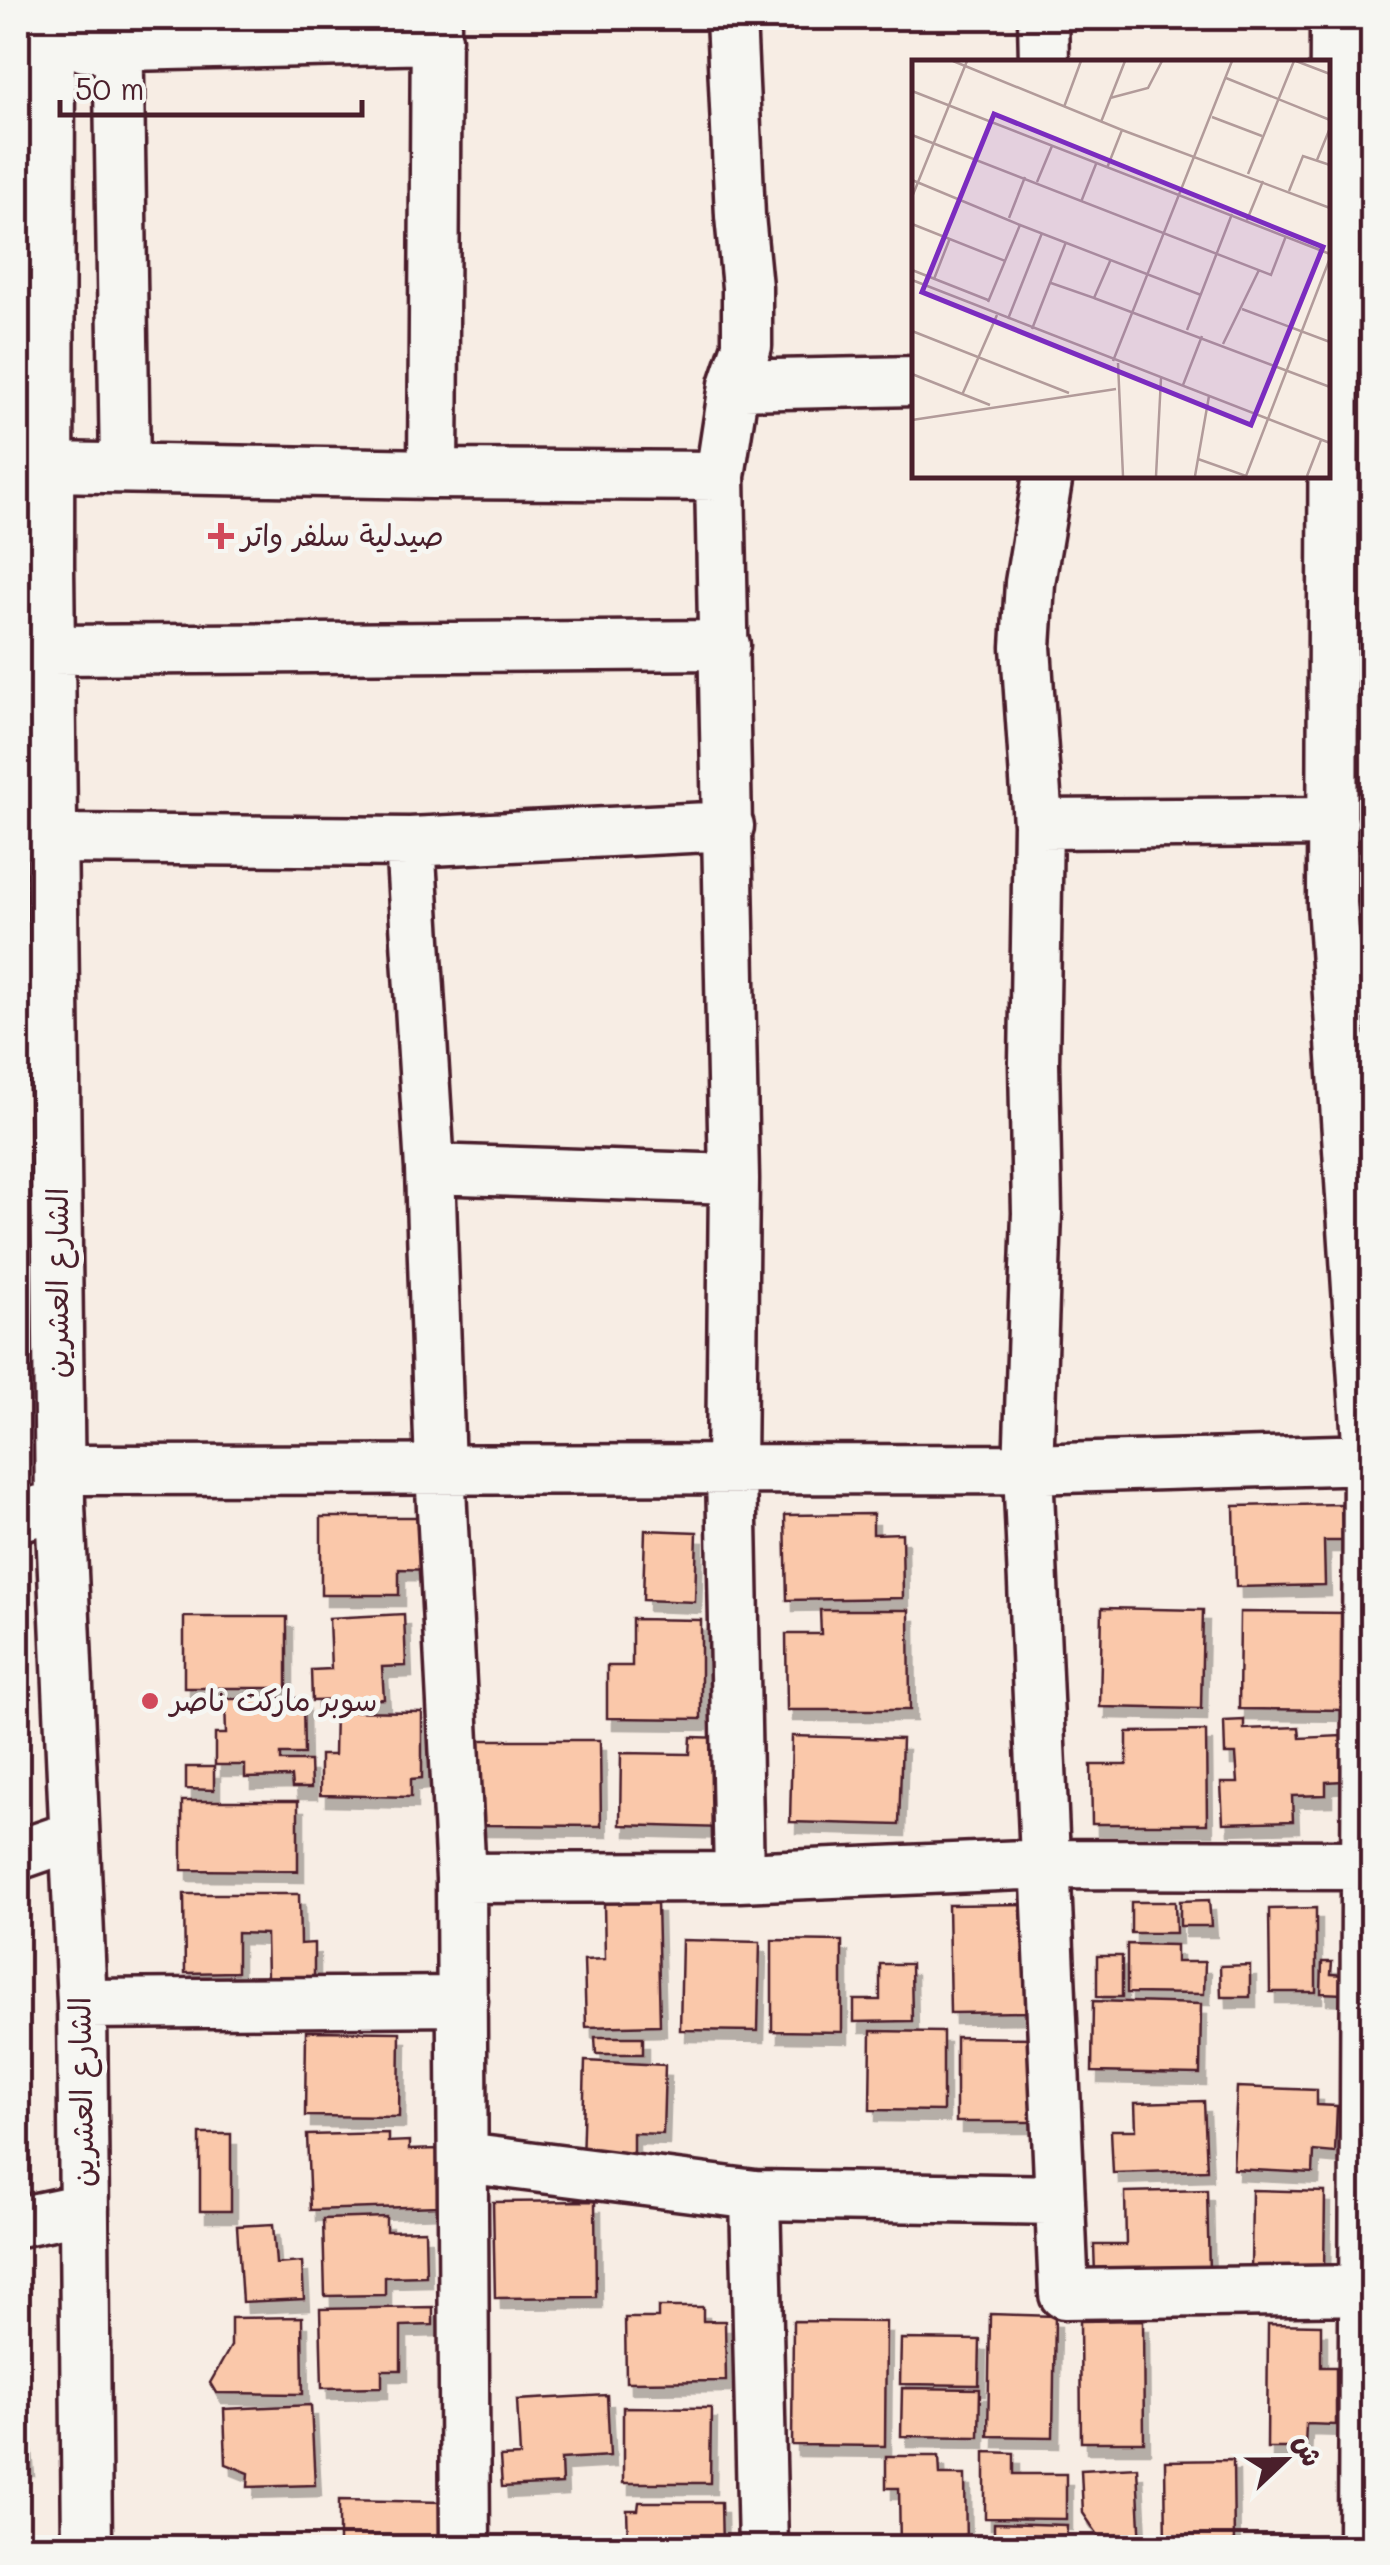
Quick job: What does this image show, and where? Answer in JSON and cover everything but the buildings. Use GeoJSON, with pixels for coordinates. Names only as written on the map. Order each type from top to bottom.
{"type":"FeatureCollection","features":[{"type":"Feature","properties":{"kind":"street"},"geometry":{"type":"LineString","coordinates":[[732,18],[740,216],[748,287],[747,346],[734,385],[720,476],[734,1179],[731,1470],[739,1877]]}},
{"type":"Feature","properties":{"kind":"street"},"geometry":{"type":"LineString","coordinates":[[1043,18],[1044,60]]}},
{"type":"Feature","properties":{"kind":"street"},"geometry":{"type":"LineString","coordinates":[[1334,18],[1333,822],[1352,902],[1370,1458],[1363,2548]]}},
{"type":"Feature","properties":{"kind":"street"},"geometry":{"type":"LineString","coordinates":[[49,33],[436,28],[433,474]]}},
{"type":"Feature","properties":{"kind":"street"},"geometry":{"type":"LineString","coordinates":[[118,32],[124,468]]}},
{"type":"Feature","properties":{"kind":"street","name":"الشارع العشرين"},"geometry":{"type":"LineString","coordinates":[[49,33],[50,467],[33,566],[51,650],[54,839],[46,1497],[82,2004],[87,2548]]}},
{"type":"Feature","properties":{"kind":"street"},"geometry":{"type":"LineString","coordinates":[[734,385],[912,380]]}},
{"type":"Feature","properties":{"kind":"street"},"geometry":{"type":"LineString","coordinates":[[50,467],[720,476]]}},
{"type":"Feature","properties":{"kind":"street"},"geometry":{"type":"LineString","coordinates":[[1048,478],[1030,583],[1026,647],[1038,824],[1034,1063],[1037,1213],[1028,1468],[1064,2294],[1364,2290]]}},
{"type":"Feature","properties":{"kind":"street"},"geometry":{"type":"LineString","coordinates":[[51,650],[724,644]]}},
{"type":"Feature","properties":{"kind":"street"},"geometry":{"type":"LineString","coordinates":[[1038,824],[1333,822]]}},
{"type":"Feature","properties":{"kind":"street"},"geometry":{"type":"LineString","coordinates":[[54,839],[410,842],[728,826]]}},
{"type":"Feature","properties":{"kind":"street"},"geometry":{"type":"LineString","coordinates":[[410,842],[430,1169],[440,1469],[462,1878],[466,2548]]}},
{"type":"Feature","properties":{"kind":"street"},"geometry":{"type":"LineString","coordinates":[[430,1169],[734,1179]]}},
{"type":"Feature","properties":{"kind":"street"},"geometry":{"type":"LineString","coordinates":[[46,1497],[440,1469],[1028,1468],[1370,1458]]}},
{"type":"Feature","properties":{"kind":"street"},"geometry":{"type":"LineString","coordinates":[[18,1855],[73,1836]]}},
{"type":"Feature","properties":{"kind":"street"},"geometry":{"type":"LineString","coordinates":[[462,1878],[739,1877],[1045,1864],[1366,1864]]}},
{"type":"Feature","properties":{"kind":"street"},"geometry":{"type":"LineString","coordinates":[[82,2004],[464,2001]]}},
{"type":"Feature","properties":{"kind":"street"},"geometry":{"type":"LineString","coordinates":[[464,2158],[755,2196],[1060,2200]]}},
{"type":"Feature","properties":{"kind":"street"},"geometry":{"type":"LineString","coordinates":[[755,2196],[763,2548]]}},
{"type":"Feature","properties":{"kind":"street"},"geometry":{"type":"LineString","coordinates":[[18,2222],[84,2208]]}},
{"type":"Feature","properties":{"kind":"place","name":"صيدلية سلفر واتر"},"geometry":{"type":"Point","coordinates":[221,536]}},
{"type":"Feature","properties":{"kind":"place","name":"سوبر ماركت ناصر"},"geometry":{"type":"Point","coordinates":[150,1701]}}]}
